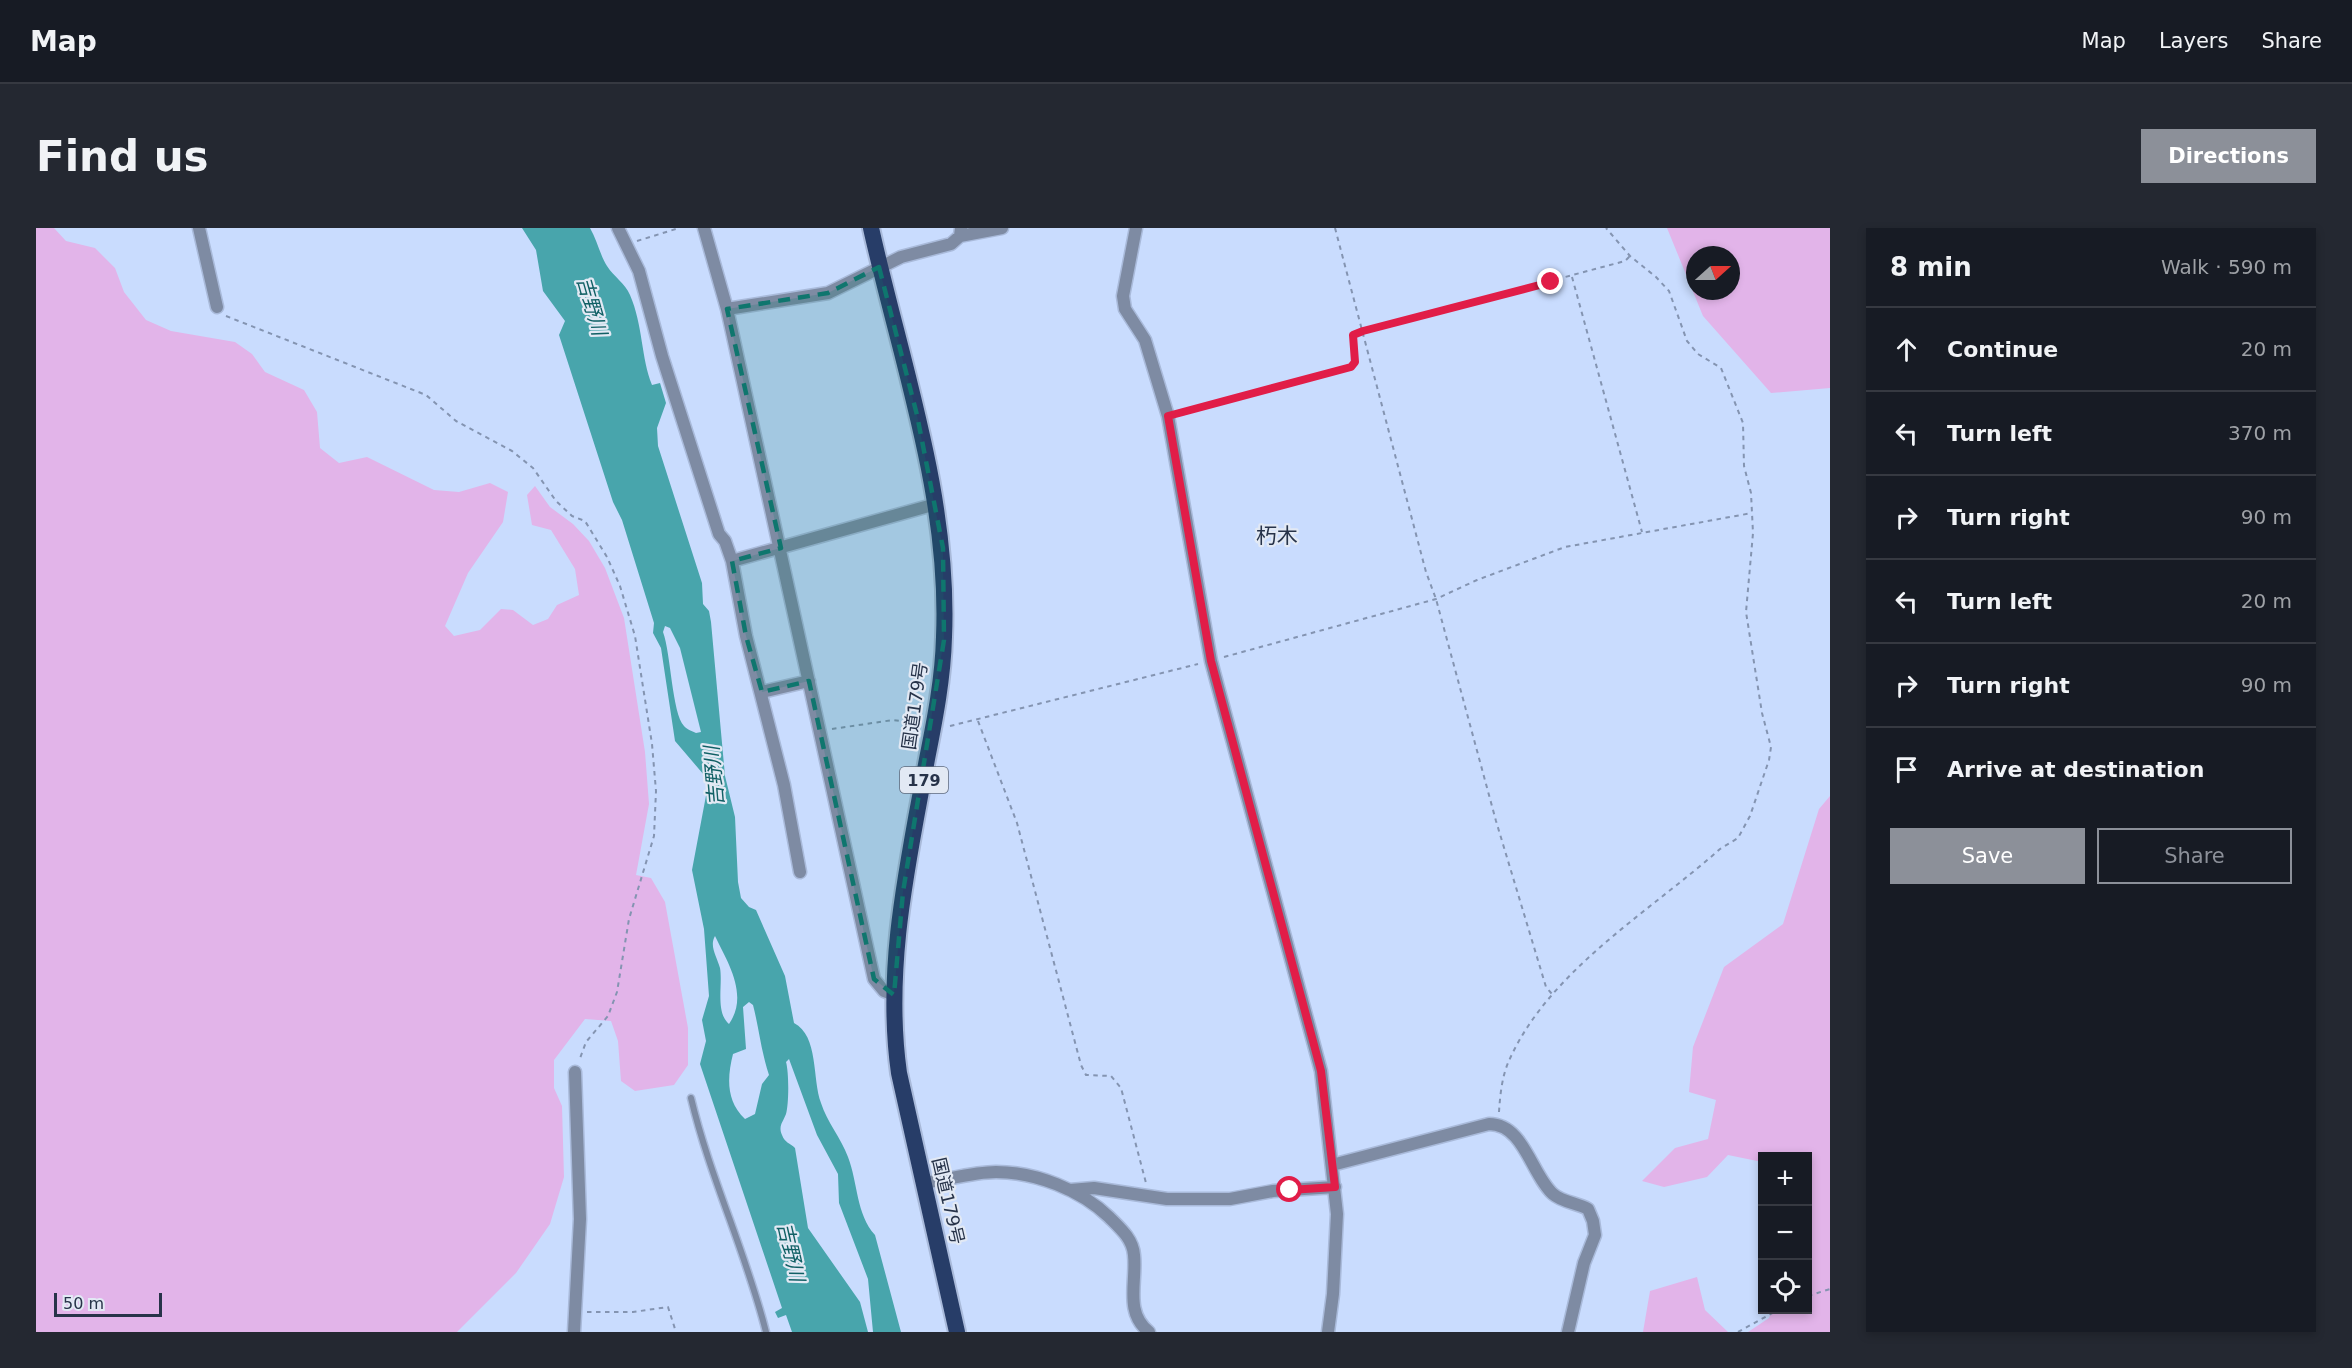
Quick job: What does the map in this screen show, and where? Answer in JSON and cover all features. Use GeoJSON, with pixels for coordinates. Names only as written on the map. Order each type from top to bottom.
{"type":"FeatureCollection","features":[{"type":"Feature","properties":{"kind":"highway","name":"国道179号"},"geometry":{"type":"LineString","coordinates":[[870,228],[936,504],[945,596],[944,640],[934,725],[903,892],[893,1031],[899,1073],[957,1332]]}},
{"type":"Feature","properties":{"kind":"street"},"geometry":{"type":"LineString","coordinates":[[199,228],[217,307]]}},
{"type":"Feature","properties":{"kind":"street"},"geometry":{"type":"LineString","coordinates":[[618,228],[639,271],[662,356],[719,534],[725,541],[732,561],[800,872]]}},
{"type":"Feature","properties":{"kind":"street"},"geometry":{"type":"LineString","coordinates":[[704,228],[727,309],[874,979],[884,991],[894,995]]}},
{"type":"Feature","properties":{"kind":"street"},"geometry":{"type":"LineString","coordinates":[[727,309],[828,293],[901,257],[951,244],[961,232],[1002,228]]}},
{"type":"Feature","properties":{"kind":"street"},"geometry":{"type":"LineString","coordinates":[[1136,228],[1123,296],[1125,309],[1145,340],[1168,416],[1211,661],[1321,1071],[1335,1187],[1336,1214],[1333,1294],[1328,1332]]}},
{"type":"Feature","properties":{"kind":"street"},"geometry":{"type":"LineString","coordinates":[[732,561],[936,504]]}},
{"type":"Feature","properties":{"kind":"street"},"geometry":{"type":"LineString","coordinates":[[762,692],[809,681]]}},
{"type":"Feature","properties":{"kind":"street"},"geometry":{"type":"LineString","coordinates":[[574,1332],[580,1219],[575,1072]]}},
{"type":"Feature","properties":{"kind":"street"},"geometry":{"type":"LineString","coordinates":[[1332,1165],[1469,1128],[1498,1124],[1513,1134],[1546,1187],[1555,1197],[1580,1204],[1588,1209],[1593,1221],[1595,1235],[1584,1263],[1568,1332]]}},
{"type":"Feature","properties":{"kind":"street"},"geometry":{"type":"LineString","coordinates":[[924,1183],[996,1172],[1032,1176],[1069,1190],[1098,1206],[1131,1241],[1134,1254],[1132,1291],[1136,1315],[1149,1332]]}},
{"type":"Feature","properties":{"kind":"street"},"geometry":{"type":"LineString","coordinates":[[1069,1190],[1094,1188],[1167,1199],[1230,1199],[1273,1191],[1335,1187]]}},
{"type":"Feature","properties":{"kind":"lane"},"geometry":{"type":"LineString","coordinates":[[691,1098],[698,1128],[755,1294],[765,1332]]}},
{"type":"Feature","properties":{"kind":"path"},"geometry":{"type":"LineString","coordinates":[[627,247],[636,241],[679,228]]}},
{"type":"Feature","properties":{"kind":"path"},"geometry":{"type":"LineString","coordinates":[[1335,228],[1426,572],[1436,599],[1496,821],[1546,987],[1552,994]]}},
{"type":"Feature","properties":{"kind":"path"},"geometry":{"type":"LineString","coordinates":[[1498,1124],[1507,1065],[1524,1030],[1552,994],[1609,940],[1738,838],[1750,816],[1769,760],[1771,747],[1762,713],[1746,612],[1752,513],[1751,493],[1744,466],[1743,423],[1721,368],[1698,354],[1688,341],[1669,291],[1656,277],[1629,256],[1606,228]]}},
{"type":"Feature","properties":{"kind":"path"},"geometry":{"type":"LineString","coordinates":[[1168,416],[1351,367],[1355,362],[1353,335],[1363,331],[1572,277],[1625,261],[1629,256]]}},
{"type":"Feature","properties":{"kind":"path"},"geometry":{"type":"LineString","coordinates":[[1572,277],[1642,532]]}},
{"type":"Feature","properties":{"kind":"path"},"geometry":{"type":"LineString","coordinates":[[217,307],[233,319],[252,324],[426,395],[456,421],[512,451],[532,468],[556,501],[572,516],[585,521],[607,557],[620,586],[635,636],[652,744],[656,791],[654,836],[629,920],[617,992],[608,1016],[586,1042],[575,1072]]}},
{"type":"Feature","properties":{"kind":"path"},"geometry":{"type":"LineString","coordinates":[[820,731],[893,720],[943,727],[978,721],[1211,661],[1436,599],[1477,580],[1565,547],[1752,513]]}},
{"type":"Feature","properties":{"kind":"path"},"geometry":{"type":"LineString","coordinates":[[978,721],[1017,823],[1081,1065],[1086,1076],[1111,1076],[1121,1088],[1144,1171],[1147,1196]]}},
{"type":"Feature","properties":{"kind":"path"},"geometry":{"type":"LineString","coordinates":[[1812,1295],[1830,1289]]}},
{"type":"Feature","properties":{"kind":"path"},"geometry":{"type":"LineString","coordinates":[[575,1312],[633,1312],[668,1307],[676,1332]]}},
{"type":"Feature","properties":{"kind":"path"},"geometry":{"type":"LineString","coordinates":[[1738,1332],[1771,1314]]}},
{"type":"Feature","properties":{"kind":"highlighted area"},"geometry":{"type":"Polygon","coordinates":[[[879,267],[917,415],[943,548],[944,640],[903,892],[894,995],[874,979],[809,681],[762,692],[746,636],[732,561],[781,548],[727,309],[828,293],[879,267]]]}},
{"type":"Feature","properties":{"kind":"shaded area"},"geometry":{"type":"Polygon","coordinates":[[[36,228],[54,228],[66,241],[95,248],[115,268],[124,292],[146,320],[171,331],[235,342],[252,354],[265,372],[304,390],[317,412],[320,448],[339,463],[367,457],[434,490],[459,492],[490,483],[508,492],[503,522],[468,573],[445,626],[454,636],[480,630],[501,609],[513,610],[533,625],[548,619],[557,605],[579,595],[575,569],[551,530],[532,525],[527,495],[535,486],[550,507],[573,524],[589,541],[605,568],[624,618],[645,752],[649,804],[636,875],[651,878],[665,902],[688,1028],[688,1065],[674,1085],[635,1091],[621,1081],[618,1041],[611,1021],[585,1019],[554,1060],[554,1088],[562,1106],[564,1177],[550,1224],[516,1273],[457,1332],[36,1332],[36,228]]]}},
{"type":"Feature","properties":{"kind":"shaded area"},"geometry":{"type":"Polygon","coordinates":[[[1667,228],[1830,228],[1830,388],[1771,393],[1703,316],[1696,300],[1740,300],[1740,246],[1686,246],[1686,274],[1667,228]]]}},
{"type":"Feature","properties":{"kind":"shaded area"},"geometry":{"type":"Polygon","coordinates":[[[1830,796],[1830,1332],[1748,1332],[1769,1318],[1770,1314],[1812,1314],[1812,1152],[1758,1152],[1758,1161],[1728,1155],[1707,1177],[1664,1187],[1642,1181],[1675,1148],[1708,1139],[1716,1100],[1689,1092],[1693,1047],[1724,967],[1783,924],[1819,809],[1830,796]]]}},
{"type":"Feature","properties":{"kind":"shaded area"},"geometry":{"type":"Polygon","coordinates":[[[1697,1277],[1705,1310],[1728,1332],[1643,1332],[1650,1291],[1697,1277]]]}},
{"type":"Feature","properties":{"kind":"water","name":"吉野川"},"geometry":{"type":"Polygon","coordinates":[[[522,228],[590,228],[605,262],[628,291],[637,318],[648,375],[652,385],[660,383],[666,403],[657,428],[658,446],[702,583],[703,604],[709,611],[711,622],[725,776],[735,817],[738,882],[741,898],[749,907],[756,910],[785,976],[794,1023],[808,1038],[821,1103],[848,1157],[864,1218],[875,1235],[901,1332],[873,1332],[868,1279],[839,1203],[838,1174],[817,1135],[789,1059],[786,1062],[787,1109],[781,1129],[785,1140],[795,1148],[808,1228],[860,1302],[868,1332],[792,1332],[786,1315],[778,1318],[775,1312],[782,1308],[700,1064],[706,1041],[702,1020],[709,996],[704,929],[692,870],[708,785],[704,775],[675,741],[661,648],[653,633],[654,623],[622,520],[613,502],[559,335],[565,321],[543,291],[536,250],[522,228]],[[665,626],[663,632],[680,719],[688,729],[696,733],[701,732],[680,648],[670,628],[665,626]],[[715,936],[713,940],[721,975],[722,1012],[729,1024],[735,1013],[737,991],[730,968],[715,936]],[[749,1002],[743,1007],[746,1049],[733,1054],[729,1080],[734,1105],[745,1119],[755,1114],[762,1084],[769,1075],[753,1005],[749,1002]]]}},
{"type":"Feature","properties":{"kind":"district","name":"朽木"},"geometry":{"type":"Point","coordinates":[1277,536]}},
{"type":"Feature","properties":{"kind":"route"},"geometry":{"type":"LineString","coordinates":[[1290,1190],[1335,1187],[1327,1107],[1321,1071],[1211,661],[1168,416],[1351,367],[1355,362],[1351,341],[1353,335],[1363,331],[1551,282]]}}]}
